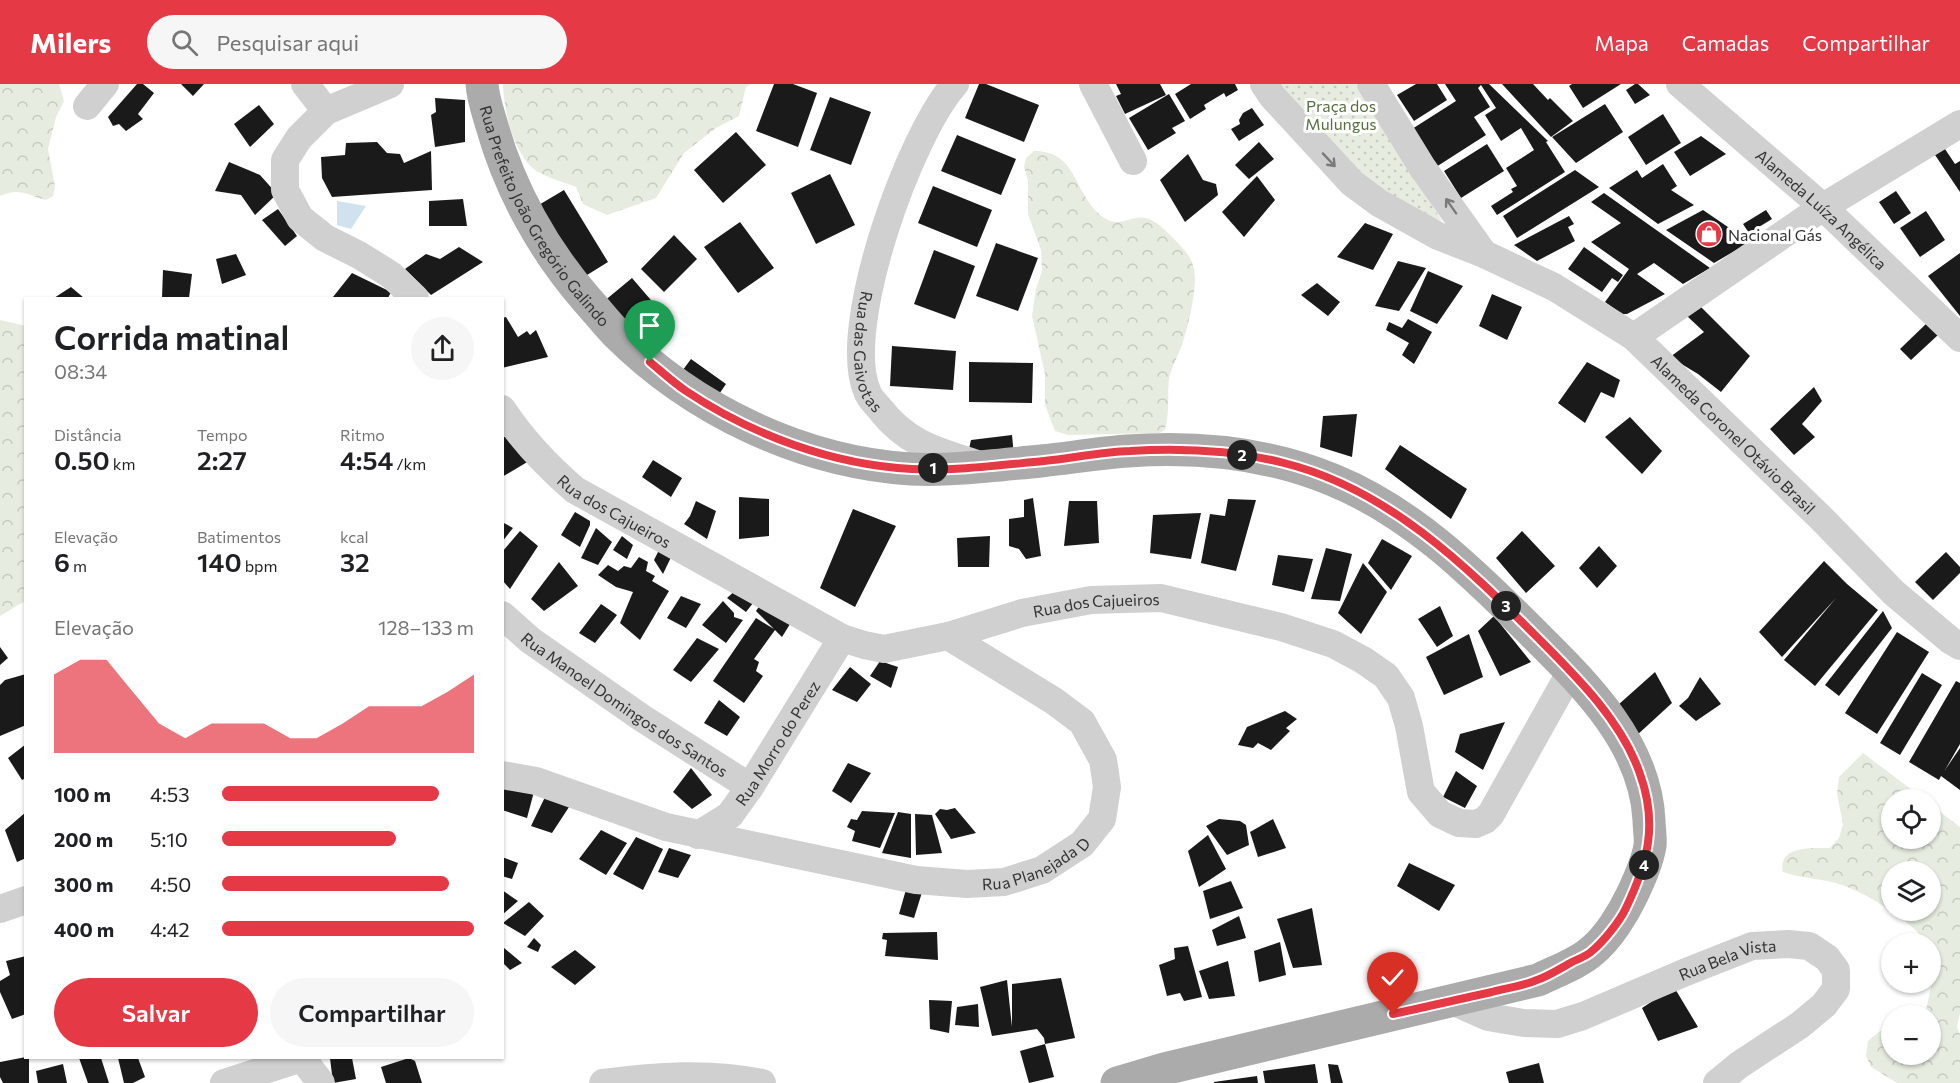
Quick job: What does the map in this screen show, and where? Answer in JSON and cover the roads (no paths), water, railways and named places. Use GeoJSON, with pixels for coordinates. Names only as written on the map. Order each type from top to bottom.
{"type":"FeatureCollection","features":[{"type":"Feature","properties":{"kind":"main road","name":"Rua Prefeito João Gregório Galindo"},"geometry":{"type":"LineString","coordinates":[[482,84],[483,96],[499,153],[529,218],[570,280],[616,333],[686,391],[740,421],[796,447],[855,463],[913,469],[1044,461],[1127,451],[1176,449],[1228,452],[1295,466],[1331,479],[1366,495],[1409,522],[1453,556],[1571,670],[1600,705],[1623,740],[1640,773],[1648,806],[1650,846],[1641,877],[1622,915],[1591,952],[1538,980],[1117,1083]]}},
{"type":"Feature","properties":{"kind":"street"},"geometry":{"type":"LineString","coordinates":[[87,106],[105,84]]}},
{"type":"Feature","properties":{"kind":"street"},"geometry":{"type":"LineString","coordinates":[[305,84],[326,111]]}},
{"type":"Feature","properties":{"kind":"street"},"geometry":{"type":"LineString","coordinates":[[390,84],[326,111],[299,138],[285,160],[285,190],[300,218],[325,238],[391,275],[414,297]]}},
{"type":"Feature","properties":{"kind":"street","name":"Rua das Gaivotas"},"geometry":{"type":"LineString","coordinates":[[955,84],[942,99],[918,143],[889,220],[868,285],[860,349],[862,374],[867,392],[892,425],[925,447],[982,465]]}},
{"type":"Feature","properties":{"kind":"street"},"geometry":{"type":"LineString","coordinates":[[1093,84],[1133,161]]}},
{"type":"Feature","properties":{"kind":"street","name":"Alameda Coronel Otávio Brasil"},"geometry":{"type":"LineString","coordinates":[[1264,84],[1272,96],[1352,183],[1379,203],[1438,236],[1484,254],[1554,287],[1634,337],[1822,519],[1894,593],[1960,646]]}},
{"type":"Feature","properties":{"kind":"street","name":"Alameda Coronel Otávio Brasil"},"geometry":{"type":"LineString","coordinates":[[1371,84],[1422,167],[1484,254]]}},
{"type":"Feature","properties":{"kind":"street","name":"Alameda Luíza Angélica"},"geometry":{"type":"LineString","coordinates":[[1680,84],[1823,207],[1960,338]]}},
{"type":"Feature","properties":{"kind":"street"},"geometry":{"type":"LineString","coordinates":[[1634,337],[1823,207],[1960,123]]}},
{"type":"Feature","properties":{"kind":"street","name":"Rua dos Cajueiros"},"geometry":{"type":"LineString","coordinates":[[504,413],[547,467],[575,490],[842,638],[864,645],[884,649],[948,636],[1022,613],[1091,600],[1161,598],[1281,627],[1333,644],[1363,660],[1386,676],[1401,698],[1409,726],[1421,792],[1440,814],[1459,823],[1476,824],[1491,814],[1571,670]]}},
{"type":"Feature","properties":{"kind":"street","name":"Rua Manoel Domingos dos Santos"},"geometry":{"type":"LineString","coordinates":[[504,617],[531,640],[624,705],[750,787]]}},
{"type":"Feature","properties":{"kind":"street","name":"Rua Planejada D"},"geometry":{"type":"LineString","coordinates":[[504,776],[536,781],[666,827],[916,880],[967,884],[1004,882],[1042,870],[1082,844],[1102,819],[1107,787],[1103,760],[1082,722],[1024,681],[948,636]]}},
{"type":"Feature","properties":{"kind":"street","name":"Rua Morro do Perez"},"geometry":{"type":"LineString","coordinates":[[698,834],[730,815],[750,787],[842,638]]}},
{"type":"Feature","properties":{"kind":"street"},"geometry":{"type":"LineString","coordinates":[[0,909],[24,901]]}},
{"type":"Feature","properties":{"kind":"street","name":"Rua Bela Vista"},"geometry":{"type":"LineString","coordinates":[[1452,1001],[1488,1017],[1524,1023],[1557,1024],[1583,1016],[1752,946],[1788,944],[1809,946],[1827,958],[1836,970],[1836,989],[1824,1005],[1717,1083]]}},
{"type":"Feature","properties":{"kind":"street"},"geometry":{"type":"LineString","coordinates":[[224,1083],[299,1059]]}},
{"type":"Feature","properties":{"kind":"street"},"geometry":{"type":"LineString","coordinates":[[303,1059],[321,1083]]}},
{"type":"Feature","properties":{"kind":"street"},"geometry":{"type":"LineString","coordinates":[[603,1083],[650,1077],[716,1077],[762,1083]]}},
{"type":"Feature","properties":{"kind":"water"},"geometry":{"type":"Polygon","coordinates":[[[337,201],[366,206],[351,229],[337,225],[337,201]]]}},
{"type":"Feature","properties":{"kind":"place","name":"Nacional Gás"},"geometry":{"type":"Point","coordinates":[1709,234]}},
{"type":"Feature","properties":{"kind":"park label","name":"Praça dos Mulungus"},"geometry":{"type":"Point","coordinates":[1341,114]}}]}
